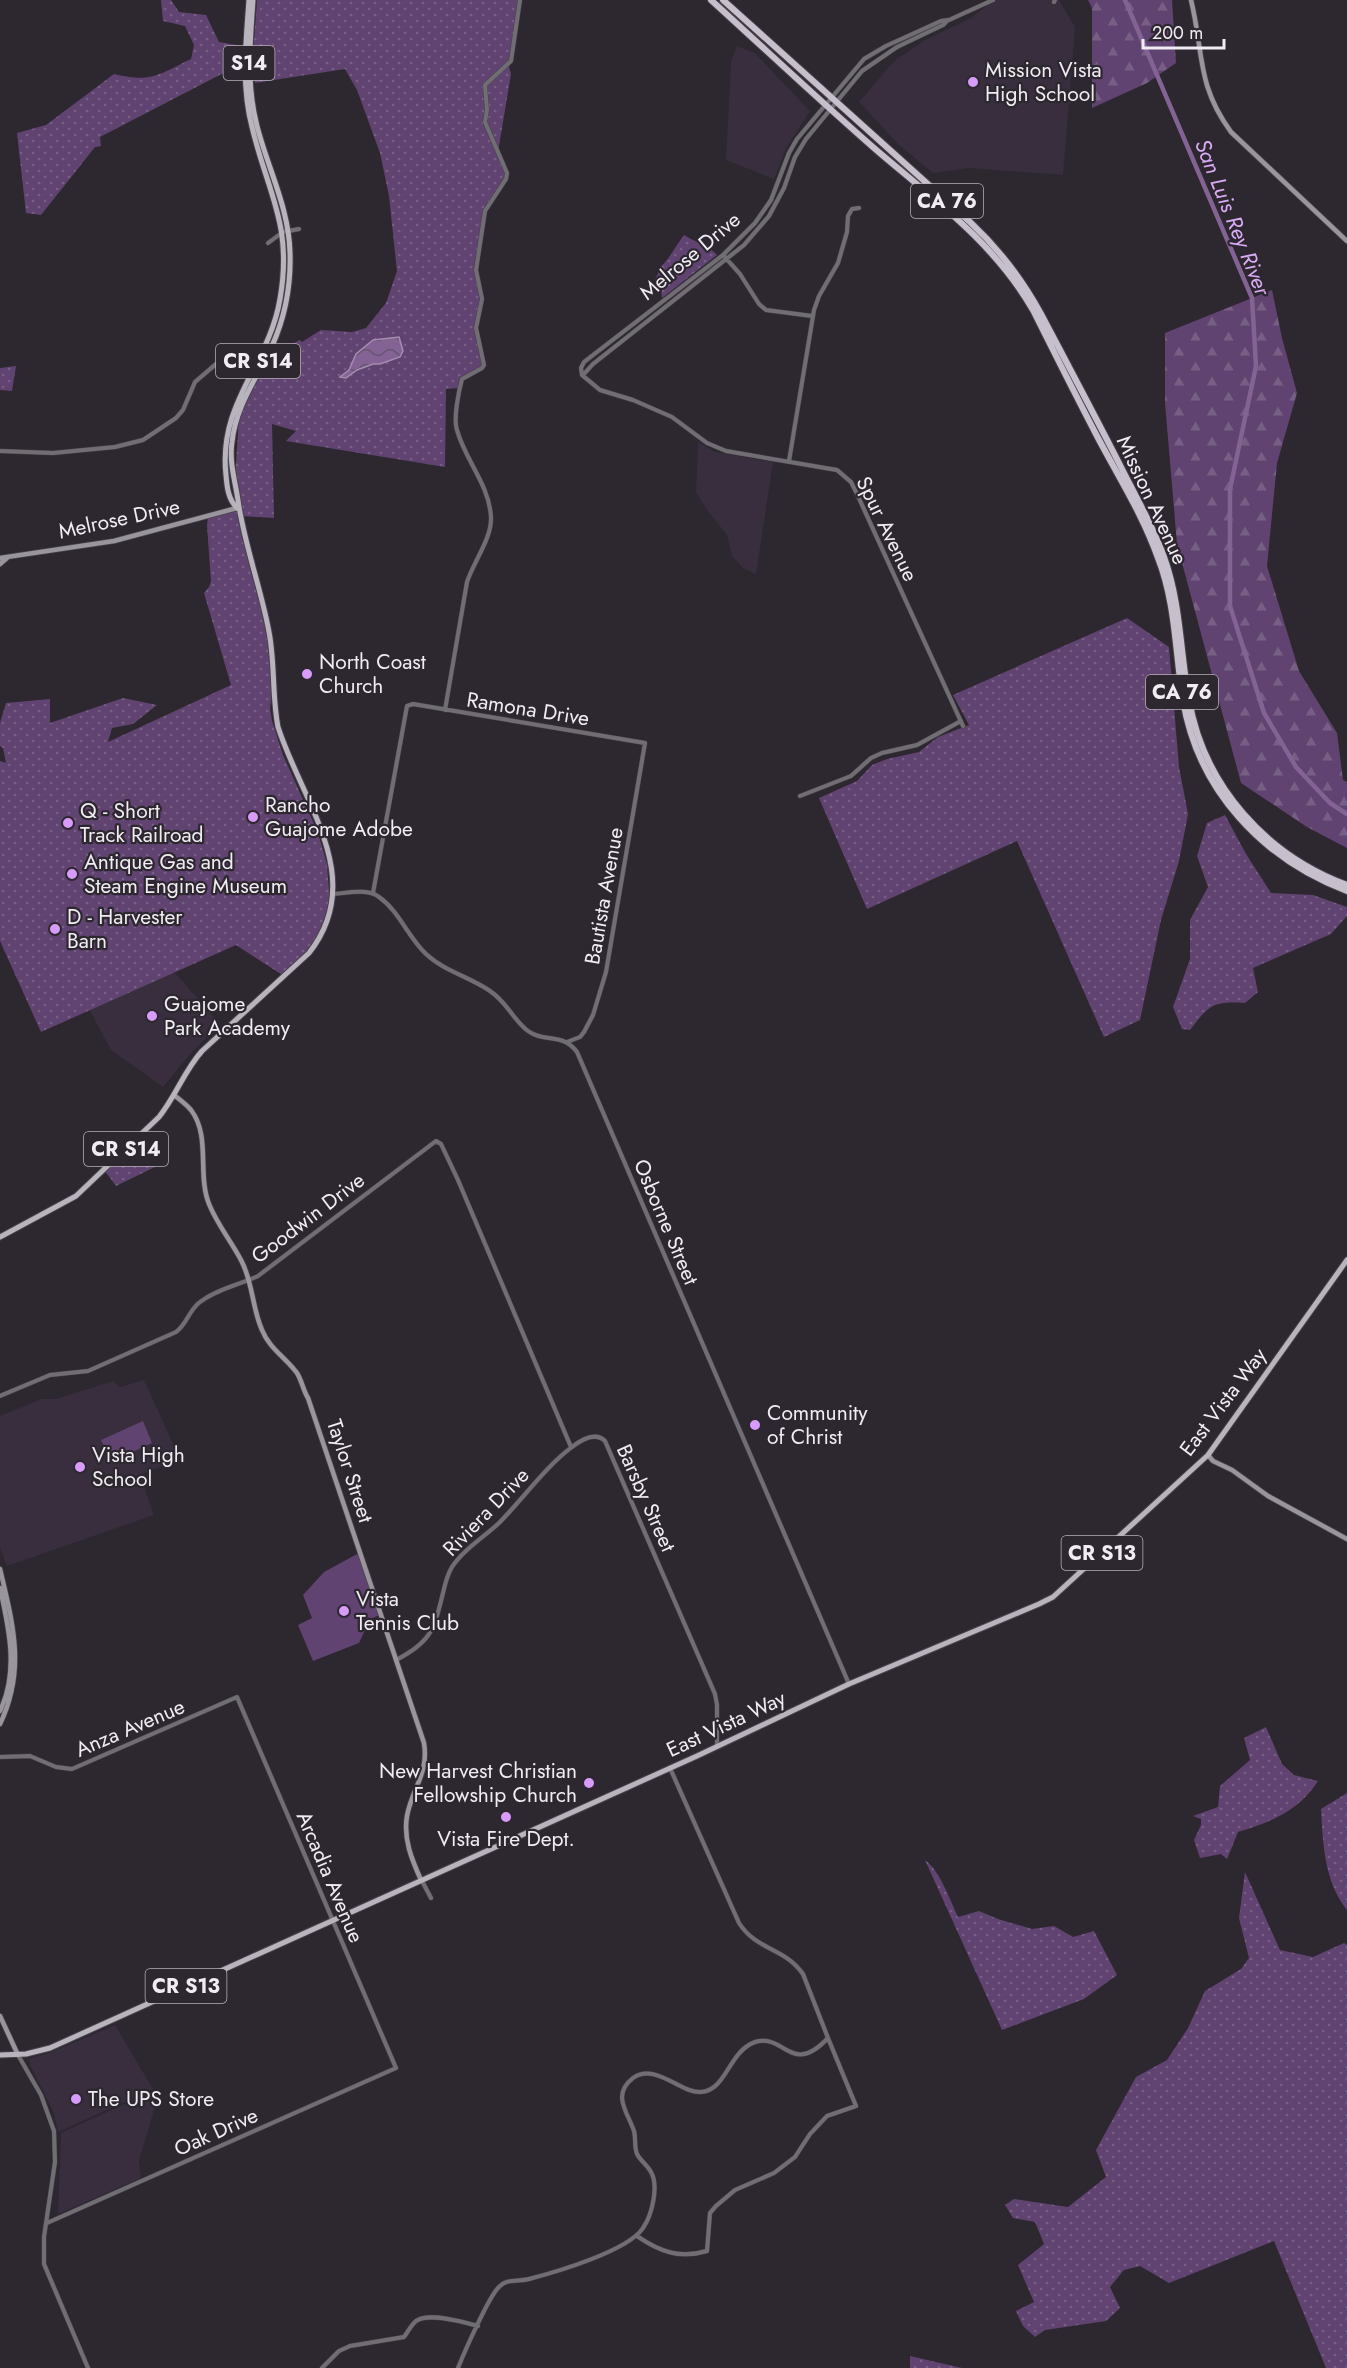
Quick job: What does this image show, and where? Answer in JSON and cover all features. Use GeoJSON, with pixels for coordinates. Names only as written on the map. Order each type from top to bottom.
{"type":"FeatureCollection","features":[{"type":"Feature","properties":{"kind":"highway","name":"CA 76"},"geometry":{"type":"LineString","coordinates":[[711,0],[828,106]]}},
{"type":"Feature","properties":{"kind":"highway","name":"CA 76"},"geometry":{"type":"LineString","coordinates":[[723,0],[834,100]]}},
{"type":"Feature","properties":{"kind":"highway","name":"Mission Avenue"},"geometry":{"type":"LineString","coordinates":[[834,100],[984,235],[1022,281],[1160,548],[1176,597],[1192,715],[1214,773],[1240,811],[1271,842],[1301,863],[1347,885]]}},
{"type":"Feature","properties":{"kind":"highway","name":"Mission Avenue"},"geometry":{"type":"LineString","coordinates":[[828,106],[986,246],[1010,275],[1033,310],[1158,557],[1172,608],[1183,702],[1188,723],[1196,748],[1213,782],[1240,819],[1274,852],[1313,876],[1347,891]]}},
{"type":"Feature","properties":{"kind":"main road","name":"CR S14"},"geometry":{"type":"LineString","coordinates":[[0,1238],[76,1196],[159,1117],[202,1051],[309,953],[327,923],[334,894],[328,849],[278,727],[270,634],[237,508],[231,502],[227,487],[225,453],[227,434],[239,396],[263,358],[279,307],[285,262],[286,232],[251,126],[246,98],[244,67],[251,0]]}},
{"type":"Feature","properties":{"kind":"main road"},"geometry":{"type":"LineString","coordinates":[[1191,0],[1205,83],[1224,122],[1231,132],[1347,241]]}},
{"type":"Feature","properties":{"kind":"main road","name":"Melrose Drive"},"geometry":{"type":"LineString","coordinates":[[0,558],[114,541],[237,508]]}},
{"type":"Feature","properties":{"kind":"main road","name":"Melrose Drive"},"geometry":{"type":"LineString","coordinates":[[0,564],[8,558]]}},
{"type":"Feature","properties":{"kind":"main road","name":"Taylor Street"},"geometry":{"type":"LineString","coordinates":[[174,1095],[185,1103],[197,1120],[201,1134],[203,1179],[208,1201],[219,1224],[241,1259],[249,1279],[262,1330],[267,1340],[296,1372],[308,1398],[425,1749],[423,1774],[407,1816],[406,1834],[409,1851],[421,1880]]}},
{"type":"Feature","properties":{"kind":"main road","name":"East Vista Way"},"geometry":{"type":"LineString","coordinates":[[0,2055],[18,2055],[50,2048],[717,1747],[849,1684],[1039,1604],[1053,1596],[1208,1455],[1347,1260]]}},
{"type":"Feature","properties":{"kind":"main road"},"geometry":{"type":"LineString","coordinates":[[1208,1455],[1268,1496],[1347,1539]]}},
{"type":"Feature","properties":{"kind":"main road"},"geometry":{"type":"LineString","coordinates":[[0,1569],[12,1618],[16,1657],[11,1698],[0,1724]]}},
{"type":"Feature","properties":{"kind":"main road"},"geometry":{"type":"LineString","coordinates":[[0,1588],[11,1657],[11,1674],[0,1711]]}},
{"type":"Feature","properties":{"kind":"main road"},"geometry":{"type":"LineString","coordinates":[[0,2016],[18,2055]]}},
{"type":"Feature","properties":{"kind":"street"},"geometry":{"type":"LineString","coordinates":[[445,710],[467,582],[472,565],[486,539],[491,519],[483,487],[457,432],[456,422],[462,379],[484,365],[476,328],[482,299],[476,270],[485,211],[506,179],[507,173],[485,122],[487,110],[485,85],[511,61],[520,0]]}},
{"type":"Feature","properties":{"kind":"street"},"geometry":{"type":"LineString","coordinates":[[949,20],[993,0]]}},
{"type":"Feature","properties":{"kind":"street","name":"Melrose Drive"},"geometry":{"type":"LineString","coordinates":[[828,106],[795,157],[784,188],[769,216],[744,245],[582,375],[580,368],[584,362],[723,255],[764,211],[771,200],[789,153],[828,106],[862,71],[880,57],[949,20]]}},
{"type":"Feature","properties":{"kind":"street","name":"Melrose Drive"},"geometry":{"type":"LineString","coordinates":[[834,100],[864,59],[886,46],[941,21],[949,20]]}},
{"type":"Feature","properties":{"kind":"street"},"geometry":{"type":"LineString","coordinates":[[789,461],[812,316],[819,296],[838,262],[847,232],[848,216],[852,209],[859,208]]}},
{"type":"Feature","properties":{"kind":"street"},"geometry":{"type":"LineString","coordinates":[[268,243],[286,232],[299,229]]}},
{"type":"Feature","properties":{"kind":"street"},"geometry":{"type":"LineString","coordinates":[[723,255],[759,304],[766,310],[812,316]]}},
{"type":"Feature","properties":{"kind":"street"},"geometry":{"type":"LineString","coordinates":[[0,452],[53,453],[115,447],[143,440],[176,418],[183,410],[195,382],[216,364],[230,359],[263,358]]}},
{"type":"Feature","properties":{"kind":"street","name":"Spur Avenue"},"geometry":{"type":"LineString","coordinates":[[582,375],[600,390],[633,400],[672,417],[713,447],[837,470],[851,482],[962,723],[917,745],[882,753],[871,758],[851,776],[800,796]]}},
{"type":"Feature","properties":{"kind":"street","name":"Ramona Drive"},"geometry":{"type":"LineString","coordinates":[[373,893],[407,706],[413,704],[645,743]]}},
{"type":"Feature","properties":{"kind":"street","name":"Bautista Avenue"},"geometry":{"type":"LineString","coordinates":[[567,1042],[584,1032],[593,1015],[606,972],[645,743]]}},
{"type":"Feature","properties":{"kind":"street"},"geometry":{"type":"LineString","coordinates":[[334,894],[373,893],[385,902],[418,945],[433,960],[489,990],[506,1003],[527,1030],[534,1035],[567,1042]]}},
{"type":"Feature","properties":{"kind":"street","name":"Osborne Street"},"geometry":{"type":"LineString","coordinates":[[567,1042],[577,1052],[589,1078],[849,1684]]}},
{"type":"Feature","properties":{"kind":"street","name":"Goodwin Drive"},"geometry":{"type":"LineString","coordinates":[[0,1396],[50,1375],[88,1371],[180,1328],[201,1301],[236,1283],[258,1276],[279,1262],[433,1142],[438,1142],[441,1143],[458,1180],[572,1447]]}},
{"type":"Feature","properties":{"kind":"street","name":"Barsby Street"},"geometry":{"type":"LineString","coordinates":[[572,1447],[591,1437],[600,1437],[604,1441],[715,1694],[717,1747]]}},
{"type":"Feature","properties":{"kind":"street","name":"Riviera Drive"},"geometry":{"type":"LineString","coordinates":[[396,1660],[421,1646],[433,1631],[446,1582],[458,1559],[499,1522],[572,1447]]}},
{"type":"Feature","properties":{"kind":"street","name":"Anza Avenue"},"geometry":{"type":"LineString","coordinates":[[0,1758],[30,1756],[56,1767],[72,1769],[237,1697]]}},
{"type":"Feature","properties":{"kind":"street","name":"Arcadia Avenue"},"geometry":{"type":"LineString","coordinates":[[237,1697],[396,2068]]}},
{"type":"Feature","properties":{"kind":"street"},"geometry":{"type":"LineString","coordinates":[[637,2236],[655,2249],[672,2254],[687,2255],[707,2251],[710,2213],[716,2206],[735,2190],[774,2173],[795,2157],[810,2134],[827,2116],[856,2106],[803,1974],[788,1957],[748,1936],[739,1923],[670,1768]]}},
{"type":"Feature","properties":{"kind":"street"},"geometry":{"type":"LineString","coordinates":[[421,1880],[431,1898]]}},
{"type":"Feature","properties":{"kind":"street"},"geometry":{"type":"LineString","coordinates":[[458,2368],[493,2293],[503,2283],[526,2280],[568,2269],[637,2236],[645,2227],[655,2183],[650,2171],[637,2153],[634,2132],[622,2105],[624,2087],[642,2075],[654,2075],[674,2081],[692,2091],[708,2091],[717,2085],[734,2059],[747,2046],[760,2041],[769,2042],[799,2055],[817,2050],[828,2038]]}},
{"type":"Feature","properties":{"kind":"street"},"geometry":{"type":"LineString","coordinates":[[18,2055],[41,2095],[54,2131],[56,2162],[43,2259],[88,2368]]}},
{"type":"Feature","properties":{"kind":"street","name":"Oak Drive"},"geometry":{"type":"LineString","coordinates":[[47,2223],[396,2068]]}},
{"type":"Feature","properties":{"kind":"street"},"geometry":{"type":"LineString","coordinates":[[50,2205],[51,2214],[56,2219]]}},
{"type":"Feature","properties":{"kind":"street"},"geometry":{"type":"LineString","coordinates":[[322,2368],[339,2351],[350,2346],[404,2337],[420,2319],[450,2319],[478,2326]]}},
{"type":"Feature","properties":{"kind":"shaded area","name":"Mission Vista High School"},"geometry":{"type":"Polygon","coordinates":[[[994,0],[1059,0],[1075,27],[1063,175],[969,168],[933,173],[899,145],[859,102],[894,61],[925,40],[971,18],[994,0]]]}},
{"type":"Feature","properties":{"kind":"shaded area"},"geometry":{"type":"Polygon","coordinates":[[[737,46],[755,53],[810,111],[786,148],[774,179],[726,160],[731,61],[737,46]]]}},
{"type":"Feature","properties":{"kind":"shaded area"},"geometry":{"type":"Polygon","coordinates":[[[698,442],[715,452],[773,462],[756,574],[743,568],[732,556],[727,535],[696,492],[698,442]]]}},
{"type":"Feature","properties":{"kind":"shaded area","name":"Guajome Park Academy"},"geometry":{"type":"Polygon","coordinates":[[[162,958],[220,1024],[190,1054],[163,1087],[111,1050],[88,1007],[162,958]]]}},
{"type":"Feature","properties":{"kind":"shaded area","name":"Vista High School"},"geometry":{"type":"Polygon","coordinates":[[[144,1380],[180,1459],[140,1475],[154,1515],[7,1566],[0,1548],[0,1416],[42,1399],[56,1399],[113,1381],[120,1387],[144,1380]]]}},
{"type":"Feature","properties":{"kind":"shaded area"},"geometry":{"type":"Polygon","coordinates":[[[115,2025],[153,2089],[58,2132],[54,2113],[29,2059],[115,2025]]]}},
{"type":"Feature","properties":{"kind":"shaded area"},"geometry":{"type":"Polygon","coordinates":[[[153,2091],[155,2107],[139,2160],[141,2178],[58,2214],[61,2133],[153,2091]]]}},
{"type":"Feature","properties":{"kind":"green space"},"geometry":{"type":"Polygon","coordinates":[[[161,0],[171,0],[179,12],[206,15],[219,42],[242,46],[237,66],[100,137],[101,146],[95,147],[41,215],[26,213],[17,133],[46,125],[114,74],[137,78],[154,76],[191,59],[194,45],[185,26],[163,21],[161,0]]]}},
{"type":"Feature","properties":{"kind":"green space"},"geometry":{"type":"Polygon","coordinates":[[[257,0],[521,0],[509,67],[511,74],[498,152],[507,175],[488,205],[476,270],[481,292],[477,322],[483,366],[466,376],[460,388],[446,389],[445,467],[286,441],[296,431],[272,424],[274,518],[241,516],[264,611],[273,683],[270,708],[272,721],[283,755],[318,833],[327,864],[330,905],[326,922],[313,946],[284,976],[236,945],[41,1032],[0,941],[0,761],[6,763],[3,748],[0,746],[0,723],[6,703],[50,699],[50,723],[123,698],[157,705],[133,724],[112,728],[108,742],[231,685],[204,593],[211,581],[208,518],[238,506],[235,479],[239,417],[266,357],[300,340],[302,342],[321,330],[352,332],[366,328],[386,303],[397,271],[389,196],[380,153],[357,90],[345,69],[255,83],[252,69],[257,0]]]}},
{"type":"Feature","properties":{"kind":"green space"},"geometry":{"type":"Polygon","coordinates":[[[1088,0],[1172,0],[1176,63],[1147,83],[1092,108],[1092,8],[1088,0]]]}},
{"type":"Feature","properties":{"kind":"green space"},"geometry":{"type":"Polygon","coordinates":[[[684,235],[706,246],[717,255],[662,298],[661,290],[655,279],[659,272],[657,269],[668,259],[684,235]]]}},
{"type":"Feature","properties":{"kind":"green space"},"geometry":{"type":"Polygon","coordinates":[[[1272,290],[1297,393],[1277,463],[1267,566],[1299,671],[1337,733],[1343,780],[1347,782],[1347,848],[1307,827],[1241,783],[1177,544],[1165,403],[1165,333],[1272,290]]]}},
{"type":"Feature","properties":{"kind":"green space"},"geometry":{"type":"Polygon","coordinates":[[[16,366],[12,391],[0,390],[0,368],[16,366]]]}},
{"type":"Feature","properties":{"kind":"green space"},"geometry":{"type":"Polygon","coordinates":[[[1127,618],[1169,647],[1179,767],[1188,814],[1179,861],[1161,920],[1140,1020],[1104,1037],[1017,841],[867,909],[819,798],[857,781],[872,765],[919,752],[938,737],[969,725],[953,695],[1127,618]]]}},
{"type":"Feature","properties":{"kind":"green space"},"geometry":{"type":"Polygon","coordinates":[[[1225,815],[1271,893],[1313,895],[1347,907],[1347,916],[1331,934],[1253,968],[1258,992],[1245,1003],[1213,1006],[1190,1030],[1182,1029],[1173,1007],[1190,959],[1190,920],[1208,887],[1197,856],[1207,823],[1225,815]]]}},
{"type":"Feature","properties":{"kind":"green space"},"geometry":{"type":"Polygon","coordinates":[[[148,1135],[163,1163],[116,1186],[105,1171],[148,1135]]]}},
{"type":"Feature","properties":{"kind":"green space"},"geometry":{"type":"Polygon","coordinates":[[[143,1421],[152,1443],[111,1462],[101,1440],[143,1421]]]}},
{"type":"Feature","properties":{"kind":"green space","name":"Vista Tennis Club"},"geometry":{"type":"Polygon","coordinates":[[[359,1553],[380,1615],[370,1619],[359,1643],[313,1661],[298,1625],[312,1618],[303,1595],[324,1572],[359,1553]]]}},
{"type":"Feature","properties":{"kind":"green space"},"geometry":{"type":"Polygon","coordinates":[[[1266,1727],[1282,1764],[1294,1775],[1318,1781],[1293,1808],[1262,1824],[1238,1832],[1227,1859],[1221,1854],[1200,1858],[1194,1840],[1201,1825],[1201,1819],[1193,1816],[1218,1807],[1220,1786],[1250,1760],[1244,1738],[1266,1727]]]}},
{"type":"Feature","properties":{"kind":"green space"},"geometry":{"type":"Polygon","coordinates":[[[1347,1793],[1347,1910],[1339,1899],[1329,1875],[1324,1849],[1321,1809],[1347,1793]]]}},
{"type":"Feature","properties":{"kind":"green space"},"geometry":{"type":"Polygon","coordinates":[[[925,1860],[940,1878],[958,1917],[979,1911],[1032,1929],[1054,1926],[1073,1937],[1094,1931],[1117,1975],[1084,1999],[1002,2030],[925,1860]]]}},
{"type":"Feature","properties":{"kind":"green space"},"geometry":{"type":"Polygon","coordinates":[[[1245,1872],[1280,1950],[1313,1957],[1344,1943],[1347,1945],[1347,2368],[1326,2368],[1274,2241],[1169,2283],[1140,2266],[1124,2270],[1110,2287],[1120,2308],[1106,2321],[1045,2330],[1035,2337],[1023,2326],[1016,2311],[1034,2302],[1018,2265],[1044,2244],[1035,2222],[1013,2218],[1005,2205],[1014,2199],[1068,2207],[1106,2177],[1096,2150],[1136,2077],[1167,2060],[1188,2028],[1205,1991],[1241,1969],[1249,1958],[1239,1918],[1245,1872]]]}},
{"type":"Feature","properties":{"kind":"green space"},"geometry":{"type":"Polygon","coordinates":[[[910,2356],[962,2368],[910,2368],[910,2356]]]}},
{"type":"Feature","properties":{"kind":"water"},"geometry":{"type":"Polygon","coordinates":[[[399,337],[403,351],[400,357],[357,370],[346,378],[340,377],[349,370],[356,354],[373,340],[399,337]]]}},
{"type":"Feature","properties":{"kind":"waterway","name":"San Luis Rey River"},"geometry":{"type":"LineString","coordinates":[[1125,0],[1252,298],[1256,366],[1230,489],[1230,606],[1264,713],[1296,767],[1330,803],[1347,814]]}},
{"type":"Feature","properties":{"kind":"place","name":"Mission Vista High School"},"geometry":{"type":"Point","coordinates":[973,82]}},
{"type":"Feature","properties":{"kind":"place","name":"North Coast Church"},"geometry":{"type":"Point","coordinates":[307,674]}},
{"type":"Feature","properties":{"kind":"place","name":"Rancho Guajome Adobe"},"geometry":{"type":"Point","coordinates":[253,817]}},
{"type":"Feature","properties":{"kind":"place","name":"Q - Short Track Railroad"},"geometry":{"type":"Point","coordinates":[68,823]}},
{"type":"Feature","properties":{"kind":"place","name":"Antique Gas and Steam Engine Museum"},"geometry":{"type":"Point","coordinates":[72,874]}},
{"type":"Feature","properties":{"kind":"place","name":"D - Harvester Barn"},"geometry":{"type":"Point","coordinates":[55,929]}},
{"type":"Feature","properties":{"kind":"place","name":"Guajome Park Academy"},"geometry":{"type":"Point","coordinates":[152,1016]}},
{"type":"Feature","properties":{"kind":"place","name":"Community of Christ"},"geometry":{"type":"Point","coordinates":[755,1425]}},
{"type":"Feature","properties":{"kind":"place","name":"Vista High School"},"geometry":{"type":"Point","coordinates":[80,1467]}},
{"type":"Feature","properties":{"kind":"place","name":"Vista Tennis Club"},"geometry":{"type":"Point","coordinates":[344,1611]}},
{"type":"Feature","properties":{"kind":"place","name":"New Harvest Christian Fellowship Church"},"geometry":{"type":"Point","coordinates":[589,1783]}},
{"type":"Feature","properties":{"kind":"place","name":"Vista Fire Dept."},"geometry":{"type":"Point","coordinates":[506,1817]}},
{"type":"Feature","properties":{"kind":"place","name":"The UPS Store"},"geometry":{"type":"Point","coordinates":[76,2099]}}]}
